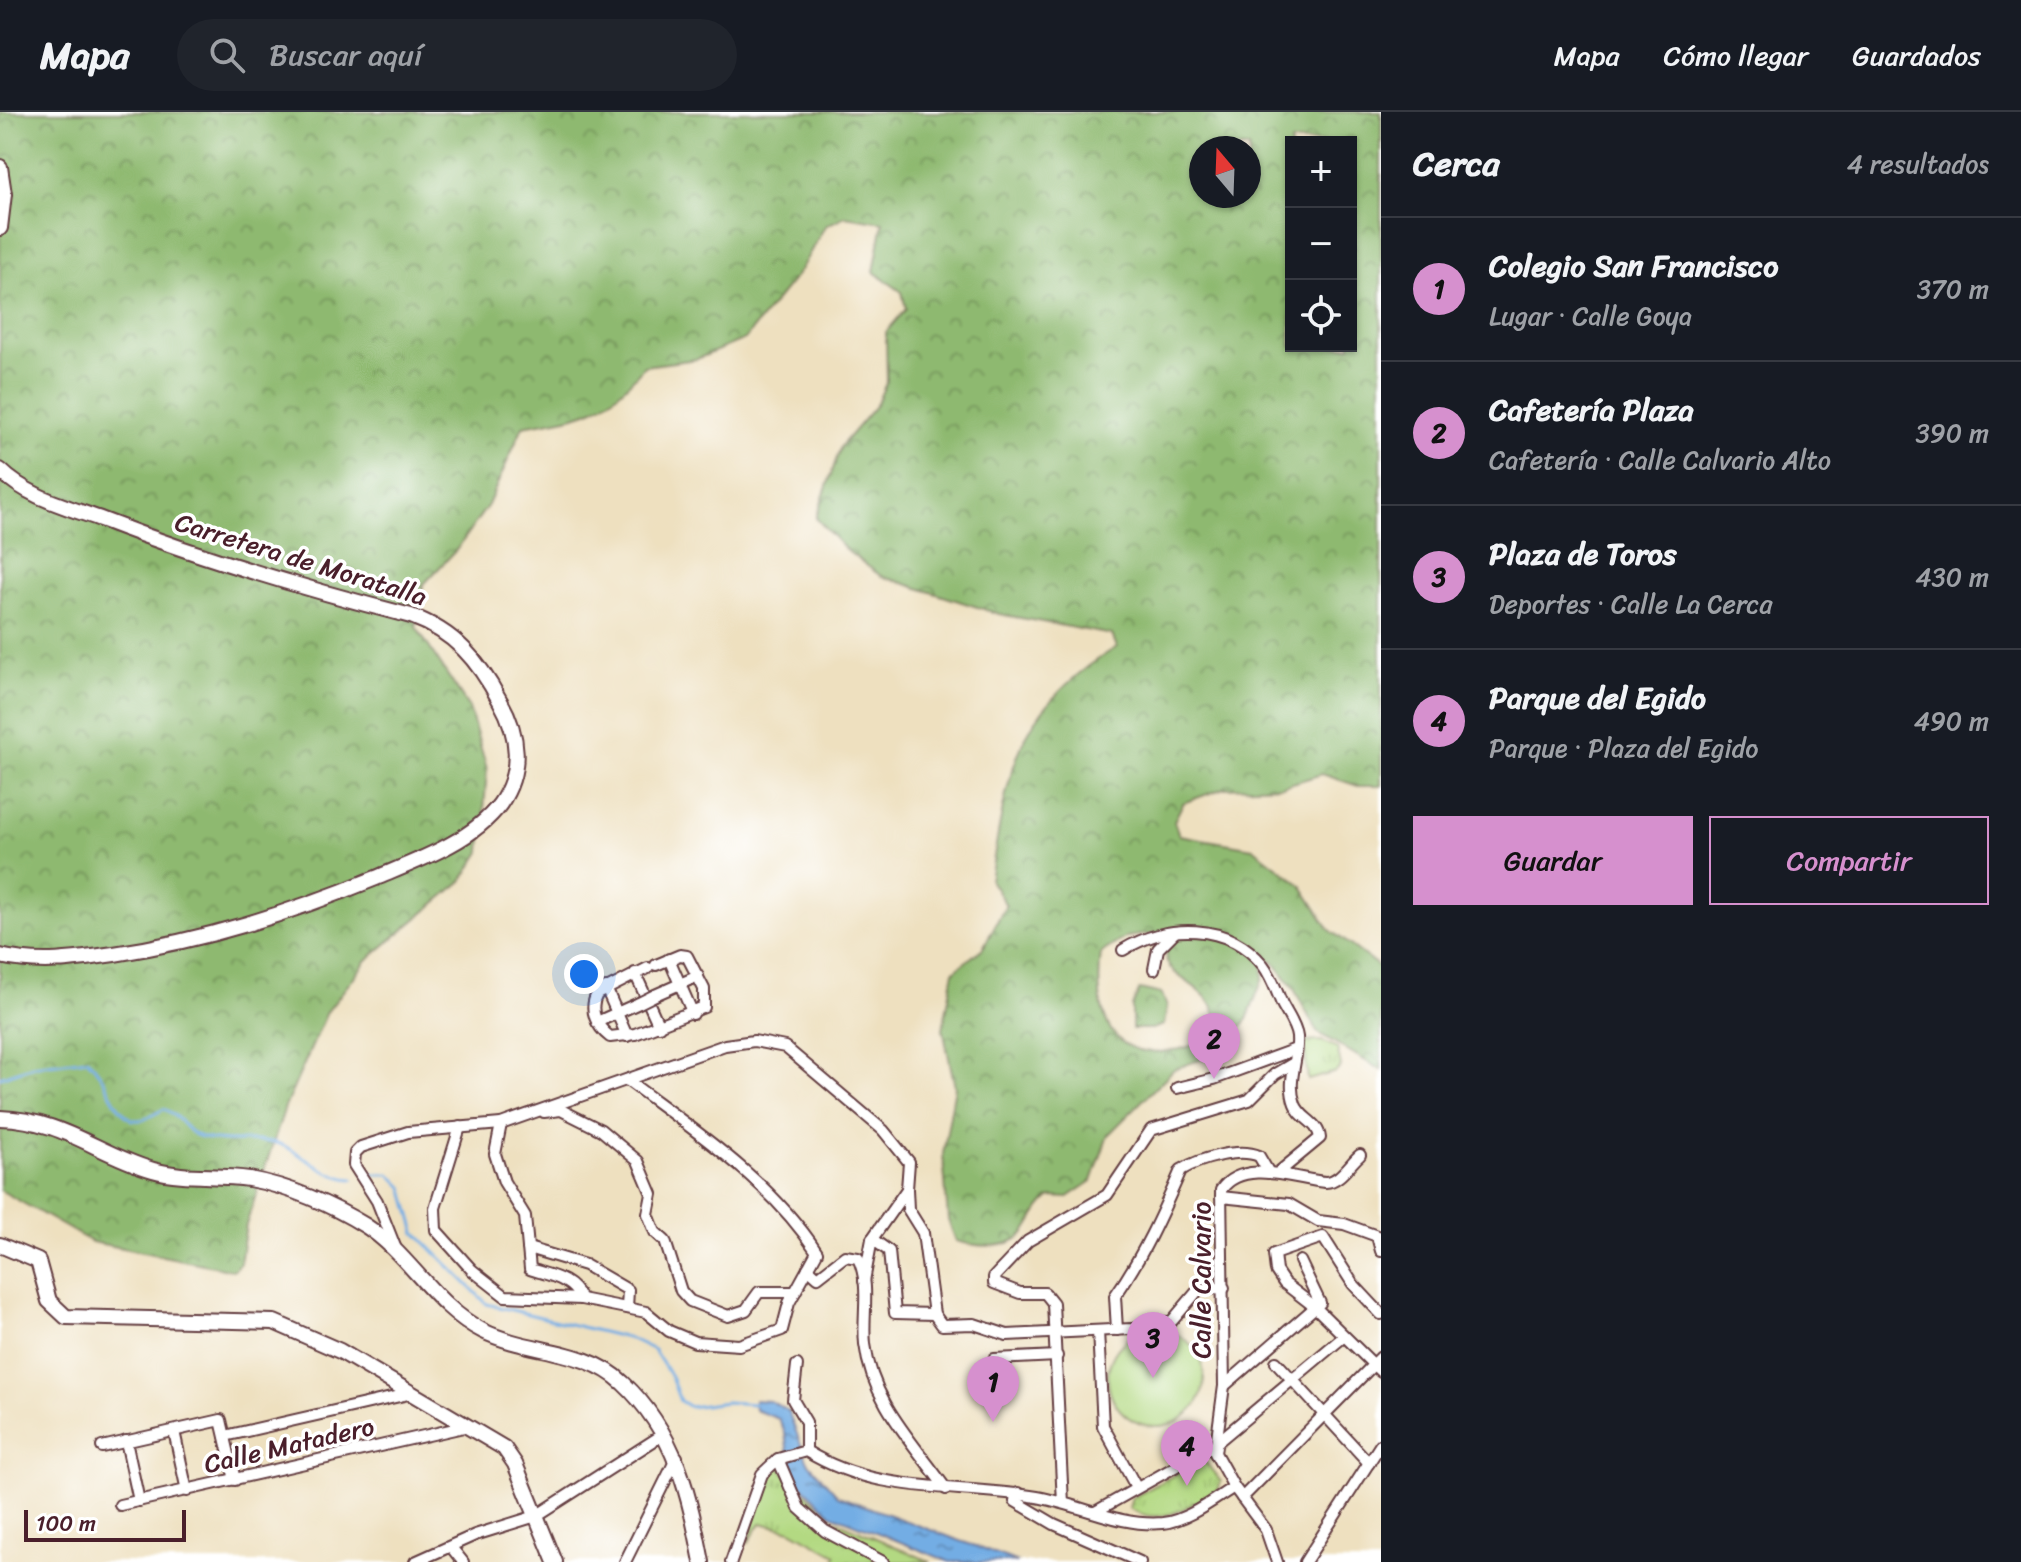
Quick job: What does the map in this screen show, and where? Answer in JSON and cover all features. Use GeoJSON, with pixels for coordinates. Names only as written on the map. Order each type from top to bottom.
{"type":"FeatureCollection","features":[{"type":"Feature","properties":{"kind":"main road"},"geometry":{"type":"LineString","coordinates":[[0,167],[4,194],[0,228]]}},
{"type":"Feature","properties":{"kind":"main road","name":"Carretera de Moratalla"},"geometry":{"type":"LineString","coordinates":[[0,470],[24,489],[201,557],[411,616],[443,630],[474,660],[501,703],[515,737],[516,758],[507,793],[478,825],[420,858],[331,896],[194,941],[50,962],[0,956]]}},
{"type":"Feature","properties":{"kind":"main road"},"geometry":{"type":"LineString","coordinates":[[0,1118],[46,1123],[115,1156],[153,1170],[186,1177],[247,1179],[289,1190],[354,1218],[381,1237],[451,1309],[476,1327],[522,1345],[591,1363],[614,1375],[633,1393],[677,1457],[702,1562]]}},
{"type":"Feature","properties":{"kind":"main road"},"geometry":{"type":"LineString","coordinates":[[0,1245],[38,1261],[49,1301],[66,1317],[274,1322],[340,1351],[508,1453],[555,1562]]}},
{"type":"Feature","properties":{"kind":"street"},"geometry":{"type":"LineString","coordinates":[[1154,969],[1158,949],[1177,931]]}},
{"type":"Feature","properties":{"kind":"street"},"geometry":{"type":"LineString","coordinates":[[1123,950],[1155,934],[1177,931],[1212,934],[1234,941],[1253,955],[1270,975],[1295,1031],[1296,1049],[1292,1064],[1295,1105],[1315,1125],[1320,1138],[1274,1173]]}},
{"type":"Feature","properties":{"kind":"street"},"geometry":{"type":"LineString","coordinates":[[687,956],[706,999],[704,1007],[659,1026],[627,1036],[610,1037],[597,1022],[593,1001],[606,988],[669,959],[687,956]]}},
{"type":"Feature","properties":{"kind":"street"},"geometry":{"type":"LineString","coordinates":[[669,959],[693,1014]]}},
{"type":"Feature","properties":{"kind":"street"},"geometry":{"type":"LineString","coordinates":[[635,973],[659,1026]]}},
{"type":"Feature","properties":{"kind":"street"},"geometry":{"type":"LineString","coordinates":[[597,1022],[698,976]]}},
{"type":"Feature","properties":{"kind":"street"},"geometry":{"type":"LineString","coordinates":[[606,988],[627,1036]]}},
{"type":"Feature","properties":{"kind":"street"},"geometry":{"type":"LineString","coordinates":[[398,1255],[377,1201],[354,1165],[355,1153],[382,1138],[501,1124],[725,1045],[754,1041],[785,1047],[883,1130],[909,1162],[908,1209],[923,1233],[934,1314],[942,1325],[974,1324],[1007,1335],[1117,1330],[1166,1324],[1179,1315],[1199,1289],[1224,1288]]}},
{"type":"Feature","properties":{"kind":"street"},"geometry":{"type":"LineString","coordinates":[[1177,1088],[1214,1079],[1296,1049]]}},
{"type":"Feature","properties":{"kind":"street"},"geometry":{"type":"LineString","coordinates":[[1063,1503],[1056,1333],[1051,1297],[1001,1288],[994,1283],[994,1277],[1028,1241],[1107,1195],[1151,1130],[1249,1100],[1292,1064]]}},
{"type":"Feature","properties":{"kind":"street"},"geometry":{"type":"LineString","coordinates":[[460,1127],[435,1208],[435,1224],[440,1236],[482,1279],[505,1296],[581,1299],[646,1312],[669,1331],[695,1342],[739,1345],[782,1330],[795,1292],[817,1252],[798,1223],[770,1194],[702,1136],[627,1080]]}},
{"type":"Feature","properties":{"kind":"street"},"geometry":{"type":"LineString","coordinates":[[530,1113],[561,1110],[601,1130],[638,1161],[652,1194],[648,1214],[655,1232],[665,1241],[681,1291],[690,1301],[728,1316],[746,1310],[759,1292],[795,1292]]}},
{"type":"Feature","properties":{"kind":"street"},"geometry":{"type":"LineString","coordinates":[[501,1124],[495,1154],[504,1182],[525,1216],[530,1269],[563,1279],[576,1288],[581,1299]]}},
{"type":"Feature","properties":{"kind":"street"},"geometry":{"type":"LineString","coordinates":[[1117,1330],[1115,1296],[1127,1284],[1136,1258],[1163,1216],[1181,1170],[1206,1159],[1248,1153],[1259,1156],[1274,1173],[1325,1182],[1341,1174],[1360,1155]]}},
{"type":"Feature","properties":{"kind":"street","name":"Calle Calvario"},"geometry":{"type":"LineString","coordinates":[[1214,1445],[1224,1386],[1221,1197],[1224,1185],[1274,1173]]}},
{"type":"Feature","properties":{"kind":"street"},"geometry":{"type":"LineString","coordinates":[[864,1281],[872,1239],[907,1189]]}},
{"type":"Feature","properties":{"kind":"street"},"geometry":{"type":"LineString","coordinates":[[1221,1197],[1289,1204],[1318,1221],[1344,1224],[1377,1236],[1381,1251]]}},
{"type":"Feature","properties":{"kind":"street"},"geometry":{"type":"LineString","coordinates":[[1242,1498],[1324,1413],[1378,1365],[1342,1338],[1315,1307],[1284,1283],[1276,1271],[1274,1254],[1323,1237],[1353,1284],[1381,1314]]}},
{"type":"Feature","properties":{"kind":"street"},"geometry":{"type":"LineString","coordinates":[[872,1239],[889,1251],[895,1313],[934,1314]]}},
{"type":"Feature","properties":{"kind":"street"},"geometry":{"type":"LineString","coordinates":[[528,1248],[585,1265],[628,1290],[627,1308]]}},
{"type":"Feature","properties":{"kind":"street"},"geometry":{"type":"LineString","coordinates":[[808,1268],[818,1277],[837,1261],[853,1256],[861,1265],[865,1344],[876,1387],[899,1430],[946,1489]]}},
{"type":"Feature","properties":{"kind":"street"},"geometry":{"type":"LineString","coordinates":[[1224,1386],[1320,1303],[1300,1261]]}},
{"type":"Feature","properties":{"kind":"street"},"geometry":{"type":"LineString","coordinates":[[1098,1331],[1103,1426],[1136,1487]]}},
{"type":"Feature","properties":{"kind":"street"},"geometry":{"type":"LineString","coordinates":[[1095,1512],[1214,1445],[1342,1338]]}},
{"type":"Feature","properties":{"kind":"street"},"geometry":{"type":"LineString","coordinates":[[994,1359],[1057,1356]]}},
{"type":"Feature","properties":{"kind":"street"},"geometry":{"type":"LineString","coordinates":[[1276,1362],[1369,1463]]}},
{"type":"Feature","properties":{"kind":"street"},"geometry":{"type":"LineString","coordinates":[[797,1365],[793,1400],[806,1422],[804,1451]]}},
{"type":"Feature","properties":{"kind":"street"},"geometry":{"type":"LineString","coordinates":[[225,1436],[413,1393]]}},
{"type":"Feature","properties":{"kind":"street"},"geometry":{"type":"LineString","coordinates":[[102,1447],[221,1420],[235,1480]]}},
{"type":"Feature","properties":{"kind":"street","name":"Calle Matadero"},"geometry":{"type":"LineString","coordinates":[[120,1505],[468,1426]]}},
{"type":"Feature","properties":{"kind":"street"},"geometry":{"type":"LineString","coordinates":[[174,1431],[187,1491]]}},
{"type":"Feature","properties":{"kind":"street"},"geometry":{"type":"LineString","coordinates":[[415,1562],[475,1535],[536,1516],[664,1434]]}},
{"type":"Feature","properties":{"kind":"street"},"geometry":{"type":"LineString","coordinates":[[126,1441],[139,1501]]}},
{"type":"Feature","properties":{"kind":"street"},"geometry":{"type":"LineString","coordinates":[[1305,1562],[1381,1444]]}},
{"type":"Feature","properties":{"kind":"street"},"geometry":{"type":"LineString","coordinates":[[1214,1445],[1234,1487],[1266,1530],[1277,1562]]}},
{"type":"Feature","properties":{"kind":"street"},"geometry":{"type":"LineString","coordinates":[[731,1562],[762,1474],[783,1457],[804,1451],[848,1473],[946,1489],[1018,1493],[1095,1512],[1166,1523],[1195,1511],[1234,1487]]}},
{"type":"Feature","properties":{"kind":"street"},"geometry":{"type":"LineString","coordinates":[[1190,1457],[1207,1456],[1219,1461]]}},
{"type":"Feature","properties":{"kind":"street"},"geometry":{"type":"LineString","coordinates":[[625,1562],[677,1457]]}},
{"type":"Feature","properties":{"kind":"street"},"geometry":{"type":"LineString","coordinates":[[783,1457],[799,1508],[825,1531],[883,1562]]}},
{"type":"Feature","properties":{"kind":"street"},"geometry":{"type":"LineString","coordinates":[[1018,1493],[1015,1501],[1054,1524],[1122,1558],[1140,1562]]}},
{"type":"Feature","properties":{"kind":"street"},"geometry":{"type":"LineString","coordinates":[[451,1547],[463,1562]]}},
{"type":"Feature","properties":{"kind":"green space"},"geometry":{"type":"Polygon","coordinates":[[[0,112],[1381,112],[1381,786],[1358,786],[1322,774],[1283,786],[1224,788],[1183,803],[1174,821],[1179,835],[1253,848],[1301,885],[1330,930],[1381,968],[1381,1070],[1317,1032],[1293,987],[1272,960],[1263,961],[1263,978],[1246,1022],[1208,1057],[1174,1069],[1108,1135],[1092,1181],[1067,1198],[1051,1197],[1014,1241],[985,1246],[956,1241],[948,1220],[943,1154],[955,1087],[943,1029],[954,971],[983,948],[1006,905],[990,880],[1007,788],[1026,737],[1054,697],[1117,647],[1112,635],[999,614],[881,576],[846,550],[816,518],[841,446],[876,405],[887,381],[886,332],[906,309],[902,292],[874,272],[883,222],[845,216],[825,226],[799,272],[745,339],[697,359],[644,366],[617,394],[591,410],[523,426],[488,505],[457,549],[423,585],[416,627],[469,708],[487,769],[481,852],[462,881],[367,960],[327,1012],[285,1107],[246,1225],[240,1263],[233,1270],[92,1242],[0,1190],[0,112]],[[1176,931],[1126,937],[1101,953],[1103,1011],[1112,1031],[1125,1044],[1142,1051],[1164,1052],[1219,1035],[1217,1017],[1211,1004],[1168,964],[1166,954],[1176,931]]]}},
{"type":"Feature","properties":{"kind":"green space"},"geometry":{"type":"Polygon","coordinates":[[[1140,989],[1162,994],[1167,1007],[1164,1025],[1152,1029],[1132,1029],[1132,1006],[1140,989]]]}},
{"type":"Feature","properties":{"kind":"green space"},"geometry":{"type":"Polygon","coordinates":[[[1322,1041],[1337,1048],[1341,1066],[1336,1072],[1308,1080],[1304,1042],[1322,1041]]]}},
{"type":"Feature","properties":{"kind":"green space"},"geometry":{"type":"Polygon","coordinates":[[[1147,1330],[1165,1330],[1183,1338],[1196,1351],[1204,1369],[1201,1397],[1183,1418],[1165,1426],[1147,1426],[1129,1418],[1116,1405],[1108,1387],[1108,1369],[1116,1351],[1129,1338],[1147,1330]]]}},
{"type":"Feature","properties":{"kind":"green space"},"geometry":{"type":"Polygon","coordinates":[[[1198,1462],[1206,1463],[1221,1482],[1218,1490],[1186,1508],[1163,1515],[1141,1514],[1129,1508],[1132,1498],[1198,1462]]]}},
{"type":"Feature","properties":{"kind":"green space"},"geometry":{"type":"Polygon","coordinates":[[[778,1466],[832,1519],[931,1562],[834,1562],[836,1555],[791,1530],[761,1523],[748,1543],[763,1489],[778,1466]]]}},
{"type":"Feature","properties":{"kind":"water"},"geometry":{"type":"Polygon","coordinates":[[[754,1400],[770,1401],[788,1411],[808,1462],[838,1496],[1018,1562],[950,1562],[831,1514],[791,1475],[785,1433],[779,1419],[755,1410],[754,1400]]]}},
{"type":"Feature","properties":{"kind":"waterway"},"geometry":{"type":"LineString","coordinates":[[0,1077],[33,1066],[87,1059],[118,1107],[132,1120],[143,1120],[164,1109],[196,1135],[218,1140],[274,1142],[333,1174],[353,1179]]}},
{"type":"Feature","properties":{"kind":"waterway"},"geometry":{"type":"LineString","coordinates":[[370,1174],[390,1174],[403,1187],[416,1233],[487,1304],[631,1339],[654,1350],[671,1377],[680,1401],[690,1407],[726,1402],[755,1404]]}},
{"type":"Feature","properties":{"kind":"place","name":"Cafetería Plaza"},"geometry":{"type":"Point","coordinates":[1214,1079]}},
{"type":"Feature","properties":{"kind":"place","name":"Plaza de Toros"},"geometry":{"type":"Point","coordinates":[1153,1378]}},
{"type":"Feature","properties":{"kind":"place","name":"Colegio San Francisco"},"geometry":{"type":"Point","coordinates":[993,1422]}},
{"type":"Feature","properties":{"kind":"place","name":"Parque del Egido"},"geometry":{"type":"Point","coordinates":[1187,1486]}}]}
